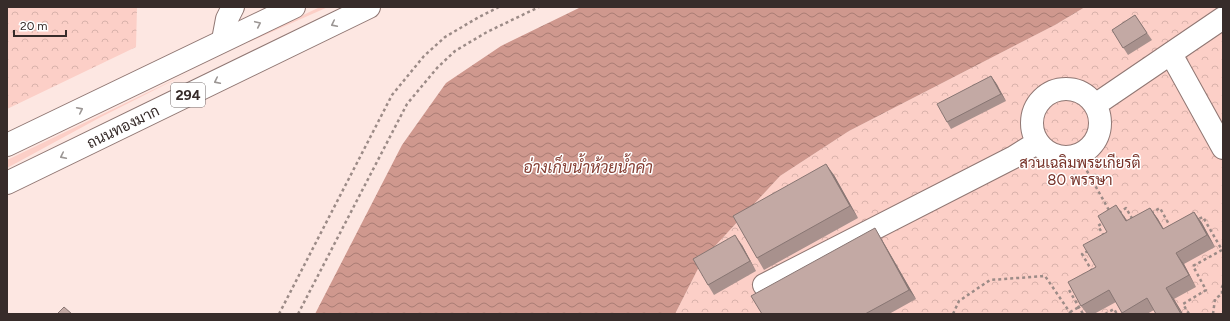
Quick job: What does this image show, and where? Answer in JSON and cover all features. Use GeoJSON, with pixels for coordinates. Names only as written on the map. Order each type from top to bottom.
{"type":"FeatureCollection","features":[{"type":"Feature","properties":{"kind":"main road"},"geometry":{"type":"LineString","coordinates":[[223,40],[227,19],[233,7]]}},
{"type":"Feature","properties":{"kind":"main road","name":"294"},"geometry":{"type":"LineString","coordinates":[[7,145],[294,7]]}},
{"type":"Feature","properties":{"kind":"main road","name":"ถนนทองมาก"},"geometry":{"type":"LineString","coordinates":[[7,183],[369,7]]}},
{"type":"Feature","properties":{"kind":"main road"},"geometry":{"type":"LineString","coordinates":[[1095,105],[1223,18]]}},
{"type":"Feature","properties":{"kind":"main road"},"geometry":{"type":"LineString","coordinates":[[1171,54],[1223,148]]}},
{"type":"Feature","properties":{"kind":"main road"},"geometry":{"type":"LineString","coordinates":[[1064,89],[1076,90],[1087,96],[1095,105],[1099,116],[1100,127],[1090,148],[1078,155],[1069,157],[1057,156],[1046,151],[1038,142],[1033,131],[1032,120],[1035,108],[1042,98],[1052,92],[1064,89]]}},
{"type":"Feature","properties":{"kind":"main road"},"geometry":{"type":"LineString","coordinates":[[764,285],[1014,157],[1038,142]]}},
{"type":"Feature","properties":{"kind":"path"},"geometry":{"type":"LineString","coordinates":[[279,314],[392,95],[424,56],[445,37],[499,7]]}},
{"type":"Feature","properties":{"kind":"path"},"geometry":{"type":"LineString","coordinates":[[298,314],[407,104],[420,87],[455,51],[488,32],[539,7]]}},
{"type":"Feature","properties":{"kind":"path"},"geometry":{"type":"LineString","coordinates":[[1078,155],[1113,217]]}},
{"type":"Feature","properties":{"kind":"path"},"geometry":{"type":"LineString","coordinates":[[1117,214],[1126,208],[1134,222]]}},
{"type":"Feature","properties":{"kind":"path"},"geometry":{"type":"LineString","coordinates":[[1147,215],[1160,208],[1174,233]]}},
{"type":"Feature","properties":{"kind":"path"},"geometry":{"type":"LineString","coordinates":[[1189,314],[1183,304],[1206,290],[1193,266],[1222,251],[1203,217],[1191,223]]}},
{"type":"Feature","properties":{"kind":"path"},"geometry":{"type":"LineString","coordinates":[[1106,240],[1098,226],[1108,220]]}},
{"type":"Feature","properties":{"kind":"path"},"geometry":{"type":"LineString","coordinates":[[1094,247],[1082,254],[1095,276]]}},
{"type":"Feature","properties":{"kind":"path"},"geometry":{"type":"LineString","coordinates":[[953,314],[959,301],[990,280],[1045,276],[1071,313],[1079,307]]}},
{"type":"Feature","properties":{"kind":"path"},"geometry":{"type":"LineString","coordinates":[[1213,314],[1215,299],[1222,294],[1223,285]]}},
{"type":"Feature","properties":{"kind":"path"},"geometry":{"type":"LineString","coordinates":[[1076,286],[1069,290],[1083,314]]}},
{"type":"Feature","properties":{"kind":"path"},"geometry":{"type":"LineString","coordinates":[[1105,314],[1114,309],[1117,314]]}},
{"type":"Feature","properties":{"kind":"green space"},"geometry":{"type":"Polygon","coordinates":[[[7,7],[137,7],[136,47],[7,109],[7,7]]]}},
{"type":"Feature","properties":{"kind":"green space"},"geometry":{"type":"Polygon","coordinates":[[[320,7],[328,7],[249,42],[249,41],[320,7]]]}},
{"type":"Feature","properties":{"kind":"green space","name":"สวนเฉลิมพระเกียรติ 80 พรรษา"},"geometry":{"type":"Polygon","coordinates":[[[1085,7],[1223,7],[1223,314],[675,314],[703,259],[780,176],[849,131],[1055,25],[1085,7]]]}},
{"type":"Feature","properties":{"kind":"green space"},"geometry":{"type":"Polygon","coordinates":[[[192,71],[99,118],[7,168],[7,160],[192,71]]]}},
{"type":"Feature","properties":{"kind":"water","name":"อ่างเก็บน้ำห้วยน้ำคำ"},"geometry":{"type":"Polygon","coordinates":[[[581,7],[1085,7],[1055,25],[849,131],[780,176],[703,259],[675,314],[315,314],[402,145],[446,83],[501,46],[581,7]]]}},
{"type":"Feature","properties":{"kind":"building"},"geometry":{"type":"Polygon","coordinates":[[[1135,15],[1147,33],[1123,48],[1112,30],[1135,15]]]}},
{"type":"Feature","properties":{"kind":"building"},"geometry":{"type":"Polygon","coordinates":[[[991,76],[1001,94],[947,122],[937,104],[991,76]]]}},
{"type":"Feature","properties":{"kind":"building"},"geometry":{"type":"Polygon","coordinates":[[[826,164],[850,206],[757,258],[733,216],[826,164]]]}},
{"type":"Feature","properties":{"kind":"building"},"geometry":{"type":"Polygon","coordinates":[[[1116,205],[1126,221],[1150,208],[1163,229],[1194,212],[1207,235],[1176,253],[1189,275],[1166,288],[1181,314],[1156,314],[1147,298],[1122,313],[1109,290],[1081,306],[1068,282],[1096,267],[1083,245],[1107,232],[1098,216],[1116,205]]]}},
{"type":"Feature","properties":{"kind":"building"},"geometry":{"type":"Polygon","coordinates":[[[875,228],[909,290],[865,314],[762,314],[751,296],[875,228]]]}},
{"type":"Feature","properties":{"kind":"building"},"geometry":{"type":"Polygon","coordinates":[[[735,235],[750,261],[708,285],[693,259],[735,235]]]}},
{"type":"Feature","properties":{"kind":"building"},"geometry":{"type":"Polygon","coordinates":[[[64,307],[72,314],[57,314],[64,307]]]}}]}
